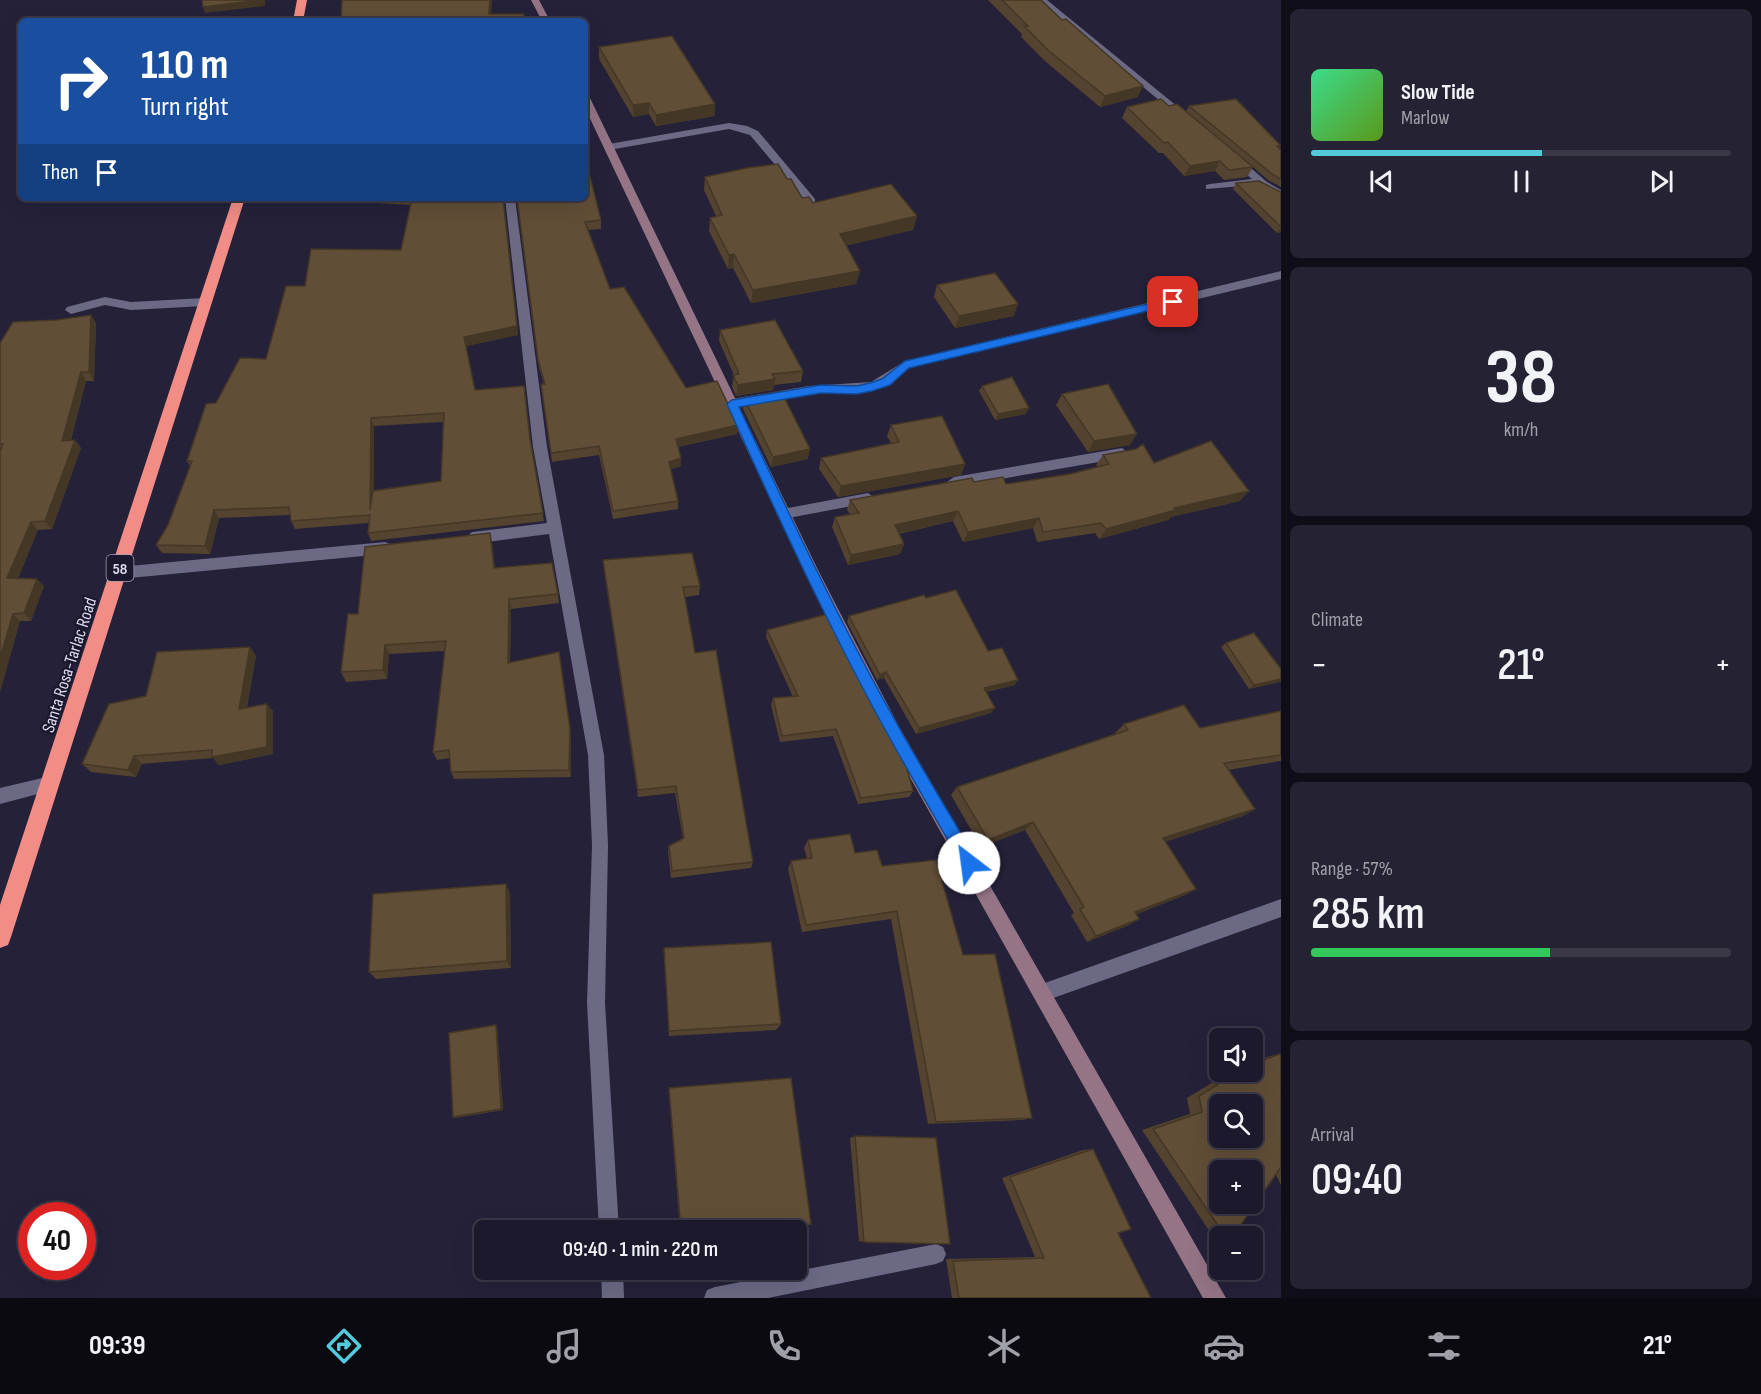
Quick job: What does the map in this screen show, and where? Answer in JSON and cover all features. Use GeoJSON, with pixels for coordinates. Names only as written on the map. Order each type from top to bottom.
{"type":"FeatureCollection","features":[{"type":"Feature","properties":{"kind":"highway"},"geometry":{"type":"LineString","coordinates":[[299,18],[302,0]]}},
{"type":"Feature","properties":{"kind":"highway","name":"Santa Rosa-Tarlac Road"},"geometry":{"type":"LineString","coordinates":[[0,937],[237,201]]}},
{"type":"Feature","properties":{"kind":"street"},"geometry":{"type":"LineString","coordinates":[[535,0],[544,18]]}},
{"type":"Feature","properties":{"kind":"street"},"geometry":{"type":"LineString","coordinates":[[1042,0],[1191,123]]}},
{"type":"Feature","properties":{"kind":"street"},"geometry":{"type":"LineString","coordinates":[[588,104],[783,514],[891,728],[1215,1298]]}},
{"type":"Feature","properties":{"kind":"street"},"geometry":{"type":"LineString","coordinates":[[609,147],[729,126],[743,128],[754,134],[811,201]]}},
{"type":"Feature","properties":{"kind":"street"},"geometry":{"type":"LineString","coordinates":[[1226,152],[1281,195]]}},
{"type":"Feature","properties":{"kind":"street"},"geometry":{"type":"LineString","coordinates":[[1210,187],[1248,180],[1262,182]]}},
{"type":"Feature","properties":{"kind":"street"},"geometry":{"type":"LineString","coordinates":[[510,201],[540,447],[596,755],[600,845],[596,1003],[608,1220]]}},
{"type":"Feature","properties":{"kind":"street"},"geometry":{"type":"LineString","coordinates":[[732,404],[821,389],[857,390],[872,387],[886,382],[905,365],[1281,275]]}},
{"type":"Feature","properties":{"kind":"street"},"geometry":{"type":"LineString","coordinates":[[71,310],[105,301],[130,306],[204,302]]}},
{"type":"Feature","properties":{"kind":"street"},"geometry":{"type":"LineString","coordinates":[[938,484],[1129,452]]}},
{"type":"Feature","properties":{"kind":"street"},"geometry":{"type":"LineString","coordinates":[[783,514],[882,495]]}},
{"type":"Feature","properties":{"kind":"street"},"geometry":{"type":"LineString","coordinates":[[462,539],[555,528]]}},
{"type":"Feature","properties":{"kind":"street"},"geometry":{"type":"LineString","coordinates":[[119,573],[404,546]]}},
{"type":"Feature","properties":{"kind":"street"},"geometry":{"type":"LineString","coordinates":[[0,796],[51,784]]}},
{"type":"Feature","properties":{"kind":"street"},"geometry":{"type":"LineString","coordinates":[[1042,993],[1281,908]]}},
{"type":"Feature","properties":{"kind":"street"},"geometry":{"type":"LineString","coordinates":[[715,1298],[936,1254]]}},
{"type":"Feature","properties":{"kind":"street"},"geometry":{"type":"LineString","coordinates":[[613,1280],[614,1298]]}},
{"type":"Feature","properties":{"kind":"building"},"geometry":{"type":"Polygon","coordinates":[[[202,0],[262,0],[203,7],[202,0]]]}},
{"type":"Feature","properties":{"kind":"building"},"geometry":{"type":"Polygon","coordinates":[[[342,0],[490,0],[489,14],[524,14],[524,18],[341,18],[342,0]]]}},
{"type":"Feature","properties":{"kind":"building"},"geometry":{"type":"Polygon","coordinates":[[[1002,0],[1041,0],[1143,86],[1105,96],[1049,51],[1002,0]]]}},
{"type":"Feature","properties":{"kind":"building"},"geometry":{"type":"Polygon","coordinates":[[[672,36],[715,104],[656,115],[649,103],[633,105],[599,47],[672,36]]]}},
{"type":"Feature","properties":{"kind":"building"},"geometry":{"type":"Polygon","coordinates":[[[1161,99],[1169,106],[1177,104],[1253,167],[1229,170],[1220,161],[1190,166],[1168,142],[1164,143],[1127,107],[1161,99]]]}},
{"type":"Feature","properties":{"kind":"building"},"geometry":{"type":"Polygon","coordinates":[[[1236,99],[1281,146],[1277,146],[1281,150],[1281,179],[1189,106],[1236,99]]]}},
{"type":"Feature","properties":{"kind":"building"},"geometry":{"type":"Polygon","coordinates":[[[778,164],[787,179],[791,179],[802,198],[809,197],[813,203],[891,184],[917,216],[840,234],[860,271],[753,290],[734,254],[729,255],[710,218],[722,215],[705,177],[778,164]]]}},
{"type":"Feature","properties":{"kind":"building"},"geometry":{"type":"Polygon","coordinates":[[[588,168],[601,220],[585,222],[610,289],[624,287],[686,388],[717,381],[738,425],[676,439],[681,458],[669,462],[678,501],[613,511],[599,446],[551,453],[541,384],[545,384],[538,360],[517,201],[588,201],[588,168]]]}},
{"type":"Feature","properties":{"kind":"building"},"geometry":{"type":"Polygon","coordinates":[[[1259,181],[1281,192],[1281,227],[1236,183],[1259,181]]]}},
{"type":"Feature","properties":{"kind":"building"},"geometry":{"type":"Polygon","coordinates":[[[411,201],[503,201],[517,326],[464,337],[475,390],[524,386],[530,439],[543,513],[368,533],[370,515],[291,521],[289,507],[214,510],[205,546],[156,545],[168,525],[192,461],[187,461],[206,404],[216,403],[240,358],[266,359],[286,286],[305,286],[311,249],[401,250],[411,201]],[[444,413],[371,418],[370,510],[373,491],[441,481],[444,413]]]}},
{"type":"Feature","properties":{"kind":"building"},"geometry":{"type":"Polygon","coordinates":[[[995,273],[1018,304],[959,316],[937,285],[995,273]]]}},
{"type":"Feature","properties":{"kind":"building"},"geometry":{"type":"Polygon","coordinates":[[[91,315],[89,372],[81,372],[62,441],[75,440],[45,521],[31,522],[7,578],[37,579],[24,613],[13,614],[0,658],[0,451],[3,444],[0,444],[0,343],[13,322],[56,320],[91,315]]]}},
{"type":"Feature","properties":{"kind":"building"},"geometry":{"type":"Polygon","coordinates":[[[775,320],[803,371],[772,374],[775,379],[738,385],[733,375],[739,374],[720,330],[775,320]]]}},
{"type":"Feature","properties":{"kind":"building"},"geometry":{"type":"Polygon","coordinates":[[[1012,377],[1029,408],[998,414],[982,386],[1012,377]]]}},
{"type":"Feature","properties":{"kind":"building"},"geometry":{"type":"Polygon","coordinates":[[[1108,384],[1137,434],[1094,441],[1062,394],[1108,384]]]}},
{"type":"Feature","properties":{"kind":"building"},"geometry":{"type":"Polygon","coordinates":[[[781,391],[810,449],[773,457],[744,398],[781,391]]]}},
{"type":"Feature","properties":{"kind":"building"},"geometry":{"type":"Polygon","coordinates":[[[942,416],[965,464],[841,486],[821,458],[899,442],[891,425],[942,416]]]}},
{"type":"Feature","properties":{"kind":"building"},"geometry":{"type":"Polygon","coordinates":[[[1211,441],[1249,491],[1174,508],[1176,510],[1106,529],[1101,523],[1043,532],[1039,518],[968,532],[958,511],[895,525],[904,544],[851,555],[835,517],[859,513],[850,500],[972,478],[974,482],[1003,477],[1006,484],[1070,474],[1109,464],[1103,455],[1136,449],[1143,444],[1154,463],[1211,441]]]}},
{"type":"Feature","properties":{"kind":"building"},"geometry":{"type":"Polygon","coordinates":[[[490,533],[494,568],[552,563],[558,594],[509,599],[508,663],[559,652],[570,729],[569,770],[451,772],[449,750],[433,752],[446,641],[385,645],[383,670],[341,672],[348,614],[358,614],[365,547],[490,533]]]}},
{"type":"Feature","properties":{"kind":"building"},"geometry":{"type":"Polygon","coordinates":[[[692,553],[700,586],[683,587],[695,653],[716,650],[753,862],[672,871],[669,846],[684,838],[676,786],[638,790],[603,560],[692,553]]]}},
{"type":"Feature","properties":{"kind":"building"},"geometry":{"type":"Polygon","coordinates":[[[956,590],[988,651],[1002,648],[1018,680],[984,688],[995,708],[919,728],[886,672],[880,675],[849,616],[924,595],[926,598],[956,590]]]}},
{"type":"Feature","properties":{"kind":"building"},"geometry":{"type":"Polygon","coordinates":[[[828,614],[904,758],[913,791],[861,798],[836,729],[782,736],[773,698],[798,696],[767,630],[828,614]]]}},
{"type":"Feature","properties":{"kind":"building"},"geometry":{"type":"Polygon","coordinates":[[[1254,633],[1281,669],[1281,679],[1254,685],[1226,643],[1254,633]]]}},
{"type":"Feature","properties":{"kind":"building"},"geometry":{"type":"Polygon","coordinates":[[[250,647],[239,709],[267,704],[267,747],[212,757],[212,750],[134,756],[128,770],[82,764],[109,704],[146,696],[157,652],[250,647]]]}},
{"type":"Feature","properties":{"kind":"building"},"geometry":{"type":"Polygon","coordinates":[[[1184,705],[1200,728],[1281,711],[1281,755],[1224,763],[1255,809],[1163,838],[1196,889],[1135,912],[1139,919],[1096,936],[1080,909],[1084,907],[1033,822],[988,840],[957,787],[1128,730],[1124,724],[1184,705]]]}},
{"type":"Feature","properties":{"kind":"building"},"geometry":{"type":"Polygon","coordinates":[[[850,834],[855,853],[877,850],[882,866],[936,860],[963,955],[995,954],[1032,1118],[936,1122],[897,911],[806,925],[791,861],[812,858],[808,840],[850,834]]]}},
{"type":"Feature","properties":{"kind":"building"},"geometry":{"type":"Polygon","coordinates":[[[506,884],[507,961],[369,972],[373,894],[506,884]]]}},
{"type":"Feature","properties":{"kind":"building"},"geometry":{"type":"Polygon","coordinates":[[[771,942],[781,1024],[669,1031],[664,948],[771,942]]]}},
{"type":"Feature","properties":{"kind":"building"},"geometry":{"type":"Polygon","coordinates":[[[496,1025],[501,1109],[453,1117],[449,1033],[496,1025]]]}},
{"type":"Feature","properties":{"kind":"building"},"geometry":{"type":"Polygon","coordinates":[[[1280,1054],[1281,1167],[1263,1193],[1263,1160],[1209,1160],[1209,1212],[1153,1129],[1202,1112],[1199,1096],[1222,1082],[1263,1082],[1263,1060],[1280,1054]]]}},
{"type":"Feature","properties":{"kind":"building"},"geometry":{"type":"Polygon","coordinates":[[[791,1078],[811,1224],[807,1224],[807,1220],[680,1220],[669,1088],[791,1078]]]}},
{"type":"Feature","properties":{"kind":"building"},"geometry":{"type":"Polygon","coordinates":[[[855,1136],[936,1138],[950,1244],[864,1242],[855,1136]]]}},
{"type":"Feature","properties":{"kind":"building"},"geometry":{"type":"Polygon","coordinates":[[[1093,1149],[1131,1229],[1118,1233],[1151,1298],[959,1298],[953,1261],[1044,1258],[1010,1177],[1093,1149]]]}},
{"type":"Feature","properties":{"kind":"building"},"geometry":{"type":"Polygon","coordinates":[[[1210,1214],[1248,1214],[1240,1226],[1218,1226],[1210,1214]]]}},
{"type":"Feature","properties":{"kind":"route"},"geometry":{"type":"LineString","coordinates":[[969,863],[891,728],[853,655],[783,514],[732,404],[821,389],[857,390],[872,387],[886,382],[905,365],[1173,302]]}}]}
